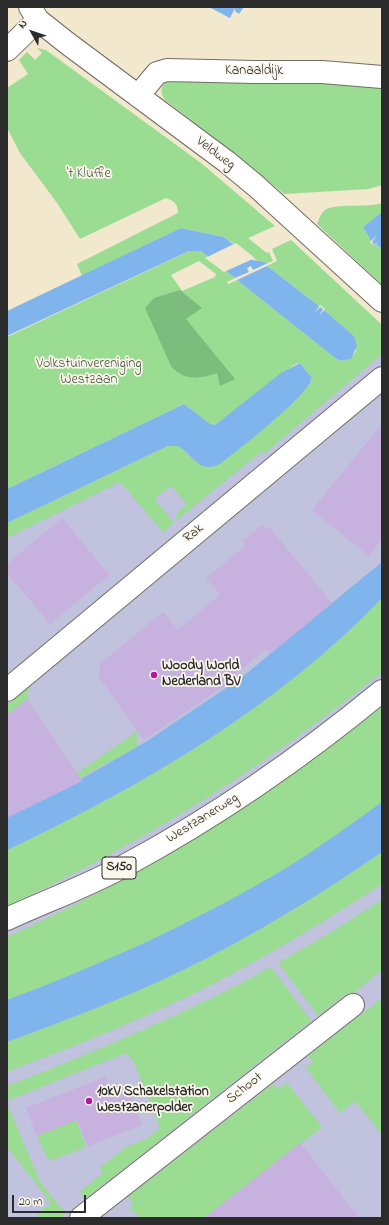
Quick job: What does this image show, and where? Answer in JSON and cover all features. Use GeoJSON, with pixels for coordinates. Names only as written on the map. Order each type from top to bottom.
{"type":"FeatureCollection","features":[{"type":"Feature","properties":{"kind":"street","name":"Veldweg"},"geometry":{"type":"LineString","coordinates":[[7,50],[34,13],[138,96],[227,162],[256,186],[382,301]]}},
{"type":"Feature","properties":{"kind":"street","name":"Kanaaldijk"},"geometry":{"type":"LineString","coordinates":[[138,96],[157,73],[167,70],[322,72],[382,77]]}},
{"type":"Feature","properties":{"kind":"street","name":"Rak"},"geometry":{"type":"LineString","coordinates":[[7,690],[382,378]]}},
{"type":"Feature","properties":{"kind":"street","name":"Westzanerweg"},"geometry":{"type":"LineString","coordinates":[[7,919],[125,866],[225,806],[327,737],[382,691]]}},
{"type":"Feature","properties":{"kind":"street","name":"Schoot"},"geometry":{"type":"LineString","coordinates":[[81,1218],[353,1005]]}},
{"type":"Feature","properties":{"kind":"shaded area"},"geometry":{"type":"Polygon","coordinates":[[[382,349],[382,1218],[7,1218],[7,523],[165,448],[382,349]]]}},
{"type":"Feature","properties":{"kind":"green space","name":"'t Kluffie"},"geometry":{"type":"Polygon","coordinates":[[[37,48],[46,50],[201,163],[275,226],[248,238],[267,253],[269,252],[273,261],[268,263],[259,262],[224,237],[181,228],[82,276],[77,264],[178,213],[178,210],[175,203],[166,198],[80,239],[57,203],[20,153],[7,128],[7,88],[28,74],[19,60],[27,52],[35,60],[42,53],[37,48]]]}},
{"type":"Feature","properties":{"kind":"green space"},"geometry":{"type":"Polygon","coordinates":[[[167,80],[382,82],[382,185],[369,189],[284,194],[165,100],[162,95],[162,90],[163,85],[167,80]]]}},
{"type":"Feature","properties":{"kind":"green space"},"geometry":{"type":"Polygon","coordinates":[[[382,203],[382,212],[363,227],[371,241],[370,243],[382,248],[382,285],[317,224],[322,213],[329,208],[382,203]]]}},
{"type":"Feature","properties":{"kind":"green space","name":"Volkstuinvereniging Westzaan"},"geometry":{"type":"Polygon","coordinates":[[[291,240],[379,322],[382,325],[382,353],[380,356],[264,454],[261,452],[177,520],[175,518],[178,516],[176,514],[187,504],[171,486],[154,499],[174,523],[163,532],[120,482],[7,538],[7,523],[168,446],[178,446],[201,465],[207,467],[220,464],[301,394],[311,383],[312,378],[300,363],[294,365],[215,425],[210,425],[184,404],[7,489],[7,337],[189,251],[201,251],[235,278],[227,282],[228,284],[237,280],[335,358],[340,361],[350,359],[356,351],[354,336],[324,310],[325,309],[267,266],[277,261],[272,249],[291,240]],[[199,261],[171,275],[182,291],[215,277],[216,274],[199,261]]]}},
{"type":"Feature","properties":{"kind":"green space"},"geometry":{"type":"Polygon","coordinates":[[[180,290],[202,308],[186,319],[235,379],[220,386],[217,373],[205,377],[192,377],[181,374],[171,366],[145,308],[154,298],[180,290]]]}},
{"type":"Feature","properties":{"kind":"green space"},"geometry":{"type":"Polygon","coordinates":[[[382,598],[382,672],[293,740],[202,801],[154,830],[106,856],[7,906],[7,850],[108,799],[206,741],[253,709],[299,674],[342,637],[382,598]]]}},
{"type":"Feature","properties":{"kind":"green space"},"geometry":{"type":"Polygon","coordinates":[[[28,687],[32,689],[26,693],[29,697],[7,716],[7,705],[28,687]]]}},
{"type":"Feature","properties":{"kind":"green space"},"geometry":{"type":"Polygon","coordinates":[[[382,707],[382,802],[299,860],[207,912],[108,959],[7,1000],[7,937],[106,888],[202,834],[293,774],[382,707]]]}},
{"type":"Feature","properties":{"kind":"green space"},"geometry":{"type":"Polygon","coordinates":[[[138,731],[139,733],[136,736],[138,739],[136,741],[139,746],[74,781],[77,773],[138,731]]]}},
{"type":"Feature","properties":{"kind":"green space"},"geometry":{"type":"Polygon","coordinates":[[[382,852],[382,884],[320,924],[235,973],[137,1020],[7,1072],[7,1042],[117,1000],[207,958],[284,915],[382,852]]]}},
{"type":"Feature","properties":{"kind":"green space"},"geometry":{"type":"Polygon","coordinates":[[[382,900],[382,970],[347,998],[344,995],[318,1016],[278,963],[382,900]]]}},
{"type":"Feature","properties":{"kind":"green space"},"geometry":{"type":"Polygon","coordinates":[[[271,967],[311,1021],[85,1199],[79,1192],[103,1173],[99,1168],[126,1147],[146,1139],[160,1128],[134,1062],[126,1053],[7,1101],[7,1086],[141,1031],[207,1000],[271,967]]]}},
{"type":"Feature","properties":{"kind":"green space"},"geometry":{"type":"Polygon","coordinates":[[[382,998],[382,1135],[355,1101],[340,1113],[306,1068],[313,1062],[308,1056],[382,998]]]}},
{"type":"Feature","properties":{"kind":"green space"},"geometry":{"type":"Polygon","coordinates":[[[287,1083],[322,1127],[204,1218],[140,1218],[134,1211],[132,1213],[129,1209],[134,1205],[128,1197],[273,1084],[278,1089],[287,1083]]]}},
{"type":"Feature","properties":{"kind":"green space"},"geometry":{"type":"Polygon","coordinates":[[[7,1103],[40,1182],[66,1214],[60,1218],[39,1218],[37,1214],[51,1203],[7,1147],[7,1103]]]}},
{"type":"Feature","properties":{"kind":"green space"},"geometry":{"type":"Polygon","coordinates":[[[76,1120],[86,1147],[53,1160],[47,1158],[37,1136],[76,1120]]]}},
{"type":"Feature","properties":{"kind":"water"},"geometry":{"type":"Polygon","coordinates":[[[209,7],[244,7],[239,14],[235,11],[235,8],[230,18],[209,7]]]}},
{"type":"Feature","properties":{"kind":"water"},"geometry":{"type":"Polygon","coordinates":[[[382,212],[382,248],[376,245],[378,241],[375,245],[372,242],[377,235],[371,241],[363,227],[382,212]]]}},
{"type":"Feature","properties":{"kind":"water"},"geometry":{"type":"Polygon","coordinates":[[[181,228],[224,237],[253,260],[268,263],[253,270],[251,266],[247,268],[249,272],[235,278],[201,251],[189,251],[7,336],[7,311],[181,228]]]}},
{"type":"Feature","properties":{"kind":"water"},"geometry":{"type":"Polygon","coordinates":[[[267,266],[319,306],[315,313],[320,307],[323,309],[319,316],[324,310],[354,336],[357,346],[351,359],[340,361],[335,358],[237,280],[267,266]]]}},
{"type":"Feature","properties":{"kind":"water"},"geometry":{"type":"Polygon","coordinates":[[[300,363],[312,378],[307,387],[271,423],[220,464],[206,467],[197,462],[178,446],[168,446],[7,523],[7,489],[184,404],[210,424],[215,425],[281,373],[300,363]]]}},
{"type":"Feature","properties":{"kind":"water"},"geometry":{"type":"Polygon","coordinates":[[[382,562],[382,598],[342,637],[299,674],[253,709],[206,741],[157,771],[57,826],[7,850],[7,814],[74,781],[76,784],[82,781],[81,779],[144,743],[241,678],[382,562]]]}},
{"type":"Feature","properties":{"kind":"water"},"geometry":{"type":"Polygon","coordinates":[[[382,802],[382,852],[333,884],[258,930],[181,971],[117,1000],[7,1042],[7,1000],[108,959],[207,912],[299,860],[382,802]]]}},
{"type":"Feature","properties":{"kind":"pier"},"geometry":{"type":"Polygon","coordinates":[[[236,243],[255,258],[224,272],[205,258],[236,243]]]}},
{"type":"Feature","properties":{"kind":"building"},"geometry":{"type":"Polygon","coordinates":[[[382,424],[382,539],[369,556],[312,510],[382,424]]]}},
{"type":"Feature","properties":{"kind":"building"},"geometry":{"type":"Polygon","coordinates":[[[62,518],[109,575],[50,624],[7,573],[7,564],[62,518]]]}},
{"type":"Feature","properties":{"kind":"building"},"geometry":{"type":"Polygon","coordinates":[[[262,525],[266,529],[268,526],[332,603],[270,654],[266,649],[237,673],[240,676],[144,740],[99,677],[100,664],[163,612],[178,630],[220,595],[206,578],[246,545],[243,541],[262,525]]]}},
{"type":"Feature","properties":{"kind":"building"},"geometry":{"type":"Polygon","coordinates":[[[27,699],[82,781],[7,818],[7,715],[27,699]]]}},
{"type":"Feature","properties":{"kind":"building","name":"10kV Schakelstation Westzanerpolder"},"geometry":{"type":"Polygon","coordinates":[[[105,1077],[112,1093],[127,1087],[142,1125],[88,1146],[77,1120],[37,1136],[26,1108],[105,1077]]]}},
{"type":"Feature","properties":{"kind":"building"},"geometry":{"type":"Polygon","coordinates":[[[300,1143],[359,1218],[204,1218],[300,1143]]]}},
{"type":"Feature","properties":{"kind":"place","name":"Woody World Nederland BV"},"geometry":{"type":"Point","coordinates":[154,675]}},
{"type":"Feature","properties":{"kind":"place","name":"10kV Schakelstation Westzanerpolder"},"geometry":{"type":"Point","coordinates":[89,1101]}}]}
